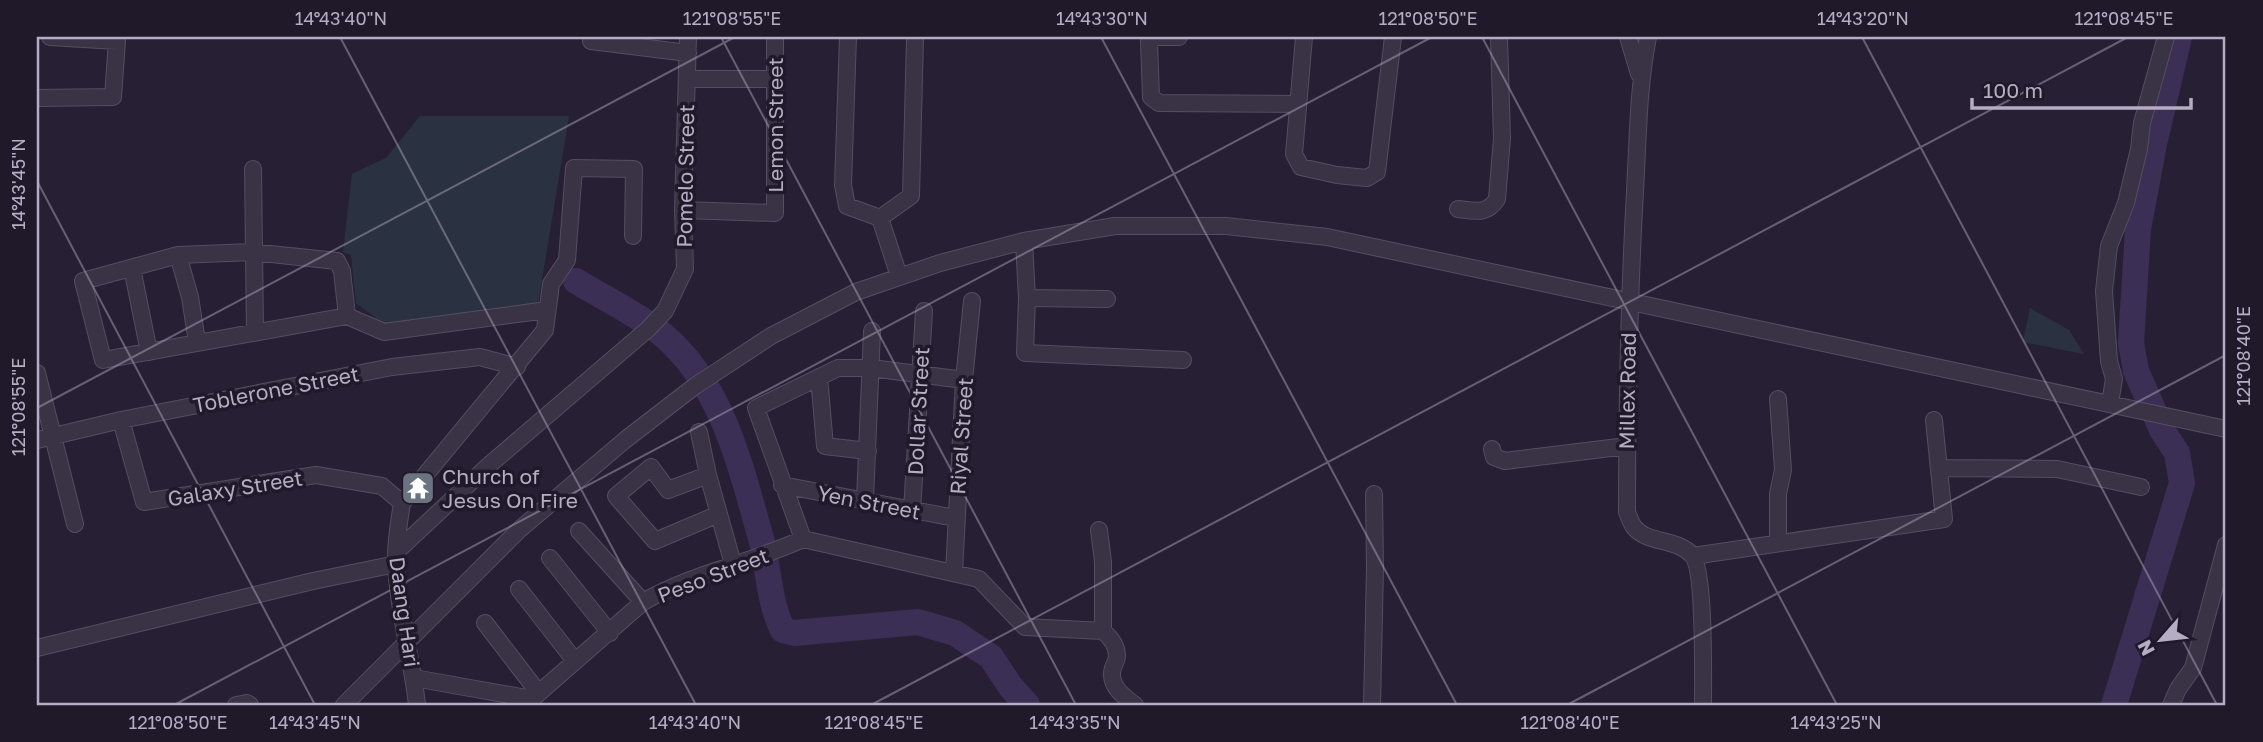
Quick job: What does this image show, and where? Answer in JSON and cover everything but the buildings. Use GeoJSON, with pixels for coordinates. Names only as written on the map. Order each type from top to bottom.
{"type":"FeatureCollection","features":[{"type":"Feature","properties":{"kind":"street"},"geometry":{"type":"LineString","coordinates":[[37,98],[113,97],[117,41],[50,37]]}},
{"type":"Feature","properties":{"kind":"street"},"geometry":{"type":"LineString","coordinates":[[591,37],[591,41],[688,45]]}},
{"type":"Feature","properties":{"kind":"street","name":"Lemon Street"},"geometry":{"type":"LineString","coordinates":[[683,210],[775,213],[775,37]]}},
{"type":"Feature","properties":{"kind":"street"},"geometry":{"type":"LineString","coordinates":[[848,37],[843,185],[847,206],[880,218]]}},
{"type":"Feature","properties":{"kind":"street"},"geometry":{"type":"LineString","coordinates":[[880,218],[911,195],[915,37]]}},
{"type":"Feature","properties":{"kind":"street"},"geometry":{"type":"LineString","coordinates":[[1179,37],[1155,37],[1149,42],[1151,97],[1159,103],[1298,104]]}},
{"type":"Feature","properties":{"kind":"street"},"geometry":{"type":"LineString","coordinates":[[1304,37],[1294,154],[1301,167],[1367,178],[1377,172],[1393,37]]}},
{"type":"Feature","properties":{"kind":"street"},"geometry":{"type":"LineString","coordinates":[[1458,209],[1483,212],[1492,207],[1497,199],[1502,138],[1499,37]]}},
{"type":"Feature","properties":{"kind":"street"},"geometry":{"type":"LineString","coordinates":[[1628,37],[1640,77]]}},
{"type":"Feature","properties":{"kind":"street","name":"Millex Road"},"geometry":{"type":"LineString","coordinates":[[1648,37],[1640,77],[1629,300],[1627,512],[1634,528],[1648,536],[1677,545],[1693,556]]}},
{"type":"Feature","properties":{"kind":"street"},"geometry":{"type":"LineString","coordinates":[[2113,403],[2114,379],[2109,361],[2104,291],[2109,246],[2126,202],[2139,149],[2142,123],[2166,37]]}},
{"type":"Feature","properties":{"kind":"street","name":"Pomelo Street"},"geometry":{"type":"LineString","coordinates":[[396,558],[488,466],[648,329],[665,311],[685,269],[683,210],[688,45]]}},
{"type":"Feature","properties":{"kind":"street"},"geometry":{"type":"LineString","coordinates":[[687,79],[775,79]]}},
{"type":"Feature","properties":{"kind":"street"},"geometry":{"type":"LineString","coordinates":[[402,503],[545,330],[551,284],[567,260],[574,168],[634,169],[633,236]]}},
{"type":"Feature","properties":{"kind":"street"},"geometry":{"type":"LineString","coordinates":[[253,169],[255,333]]}},
{"type":"Feature","properties":{"kind":"street"},"geometry":{"type":"LineString","coordinates":[[880,218],[899,276]]}},
{"type":"Feature","properties":{"kind":"street"},"geometry":{"type":"LineString","coordinates":[[344,705],[519,530],[625,440],[701,382],[771,335],[856,292],[899,276],[1024,241],[1115,226],[1226,226],[1327,237],[2224,428]]}},
{"type":"Feature","properties":{"kind":"street"},"geometry":{"type":"LineString","coordinates":[[1024,241],[1027,298],[1025,353],[1183,360]]}},
{"type":"Feature","properties":{"kind":"street"},"geometry":{"type":"LineString","coordinates":[[347,316],[342,271],[337,261],[252,252],[178,255],[83,281],[103,360],[347,316],[384,332],[547,310]]}},
{"type":"Feature","properties":{"kind":"street"},"geometry":{"type":"LineString","coordinates":[[178,255],[190,297],[198,342]]}},
{"type":"Feature","properties":{"kind":"street"},"geometry":{"type":"LineString","coordinates":[[132,268],[149,352]]}},
{"type":"Feature","properties":{"kind":"street"},"geometry":{"type":"LineString","coordinates":[[1027,298],[1107,299]]}},
{"type":"Feature","properties":{"kind":"street","name":"Riyal Street"},"geometry":{"type":"LineString","coordinates":[[954,572],[964,380],[972,301]]}},
{"type":"Feature","properties":{"kind":"street","name":"Dollar Street"},"geometry":{"type":"LineString","coordinates":[[912,511],[924,311]]}},
{"type":"Feature","properties":{"kind":"street"},"geometry":{"type":"LineString","coordinates":[[866,500],[872,331]]}},
{"type":"Feature","properties":{"kind":"street","name":"Toblerone Street"},"geometry":{"type":"LineString","coordinates":[[45,438],[121,419],[392,367],[480,358],[517,367]]}},
{"type":"Feature","properties":{"kind":"street"},"geometry":{"type":"LineString","coordinates":[[964,380],[871,368],[838,368],[756,408],[803,539],[979,579],[1025,627],[1102,631],[1111,638],[1117,656],[1112,673],[1115,686],[1123,697],[1135,705]]}},
{"type":"Feature","properties":{"kind":"street"},"geometry":{"type":"LineString","coordinates":[[37,373],[45,438],[75,524]]}},
{"type":"Feature","properties":{"kind":"street"},"geometry":{"type":"LineString","coordinates":[[819,377],[825,446],[868,451]]}},
{"type":"Feature","properties":{"kind":"street"},"geometry":{"type":"LineString","coordinates":[[1778,400],[1783,470],[1778,494],[1779,543]]}},
{"type":"Feature","properties":{"kind":"street","name":"Galaxy Street"},"geometry":{"type":"LineString","coordinates":[[121,419],[145,502],[316,475],[382,486],[402,503]]}},
{"type":"Feature","properties":{"kind":"street"},"geometry":{"type":"LineString","coordinates":[[1703,705],[1701,594],[1699,573],[1693,556],[1944,519],[1934,420]]}},
{"type":"Feature","properties":{"kind":"street"},"geometry":{"type":"LineString","coordinates":[[699,432],[733,564]]}},
{"type":"Feature","properties":{"kind":"street"},"geometry":{"type":"LineString","coordinates":[[1492,449],[1494,457],[1505,461],[1626,446]]}},
{"type":"Feature","properties":{"kind":"street"},"geometry":{"type":"LineString","coordinates":[[708,475],[668,489],[651,467],[616,496],[655,541],[719,514]]}},
{"type":"Feature","properties":{"kind":"street"},"geometry":{"type":"LineString","coordinates":[[1940,468],[2057,469],[2141,486]]}},
{"type":"Feature","properties":{"kind":"street","name":"Yen Street"},"geometry":{"type":"LineString","coordinates":[[782,485],[956,518]]}},
{"type":"Feature","properties":{"kind":"street"},"geometry":{"type":"LineString","coordinates":[[1372,705],[1374,494]]}},
{"type":"Feature","properties":{"kind":"street","name":"Daang Hari"},"geometry":{"type":"LineString","coordinates":[[402,503],[396,558],[406,644],[417,705]]}},
{"type":"Feature","properties":{"kind":"street"},"geometry":{"type":"LineString","coordinates":[[1099,530],[1103,562],[1102,631]]}},
{"type":"Feature","properties":{"kind":"street"},"geometry":{"type":"LineString","coordinates":[[579,531],[643,602]]}},
{"type":"Feature","properties":{"kind":"street","name":"Peso Street"},"geometry":{"type":"LineString","coordinates":[[535,699],[575,661],[643,602],[656,594],[733,564],[764,556],[803,539]]}},
{"type":"Feature","properties":{"kind":"street"},"geometry":{"type":"LineString","coordinates":[[2171,705],[2178,689],[2193,668],[2226,545]]}},
{"type":"Feature","properties":{"kind":"street"},"geometry":{"type":"LineString","coordinates":[[37,648],[313,581],[396,558]]}},
{"type":"Feature","properties":{"kind":"street"},"geometry":{"type":"LineString","coordinates":[[550,558],[610,633]]}},
{"type":"Feature","properties":{"kind":"street"},"geometry":{"type":"LineString","coordinates":[[519,589],[575,661]]}},
{"type":"Feature","properties":{"kind":"street"},"geometry":{"type":"LineString","coordinates":[[485,623],[535,699]]}},
{"type":"Feature","properties":{"kind":"street","name":"Daang Hari"},"geometry":{"type":"LineString","coordinates":[[414,678],[535,699]]}},
{"type":"Feature","properties":{"kind":"shaded area"},"geometry":{"type":"Polygon","coordinates":[[[420,116],[569,116],[537,310],[385,325],[356,303],[351,255],[343,252],[352,174],[386,158],[420,116]]]}},
{"type":"Feature","properties":{"kind":"shaded area"},"geometry":{"type":"Polygon","coordinates":[[[2030,308],[2069,330],[2084,354],[2023,342],[2030,308]]]}},
{"type":"Feature","properties":{"kind":"waterway"},"geometry":{"type":"LineString","coordinates":[[2114,705],[2182,483],[2177,453],[2162,430],[2136,371],[2131,343],[2138,229],[2154,144],[2179,37]]}},
{"type":"Feature","properties":{"kind":"waterway"},"geometry":{"type":"LineString","coordinates":[[576,281],[653,327],[683,355],[701,378],[715,403],[737,458],[762,542],[775,609],[783,630],[794,633],[918,622],[955,633],[991,657],[1010,686],[1027,705]]}},
{"type":"Feature","properties":{"kind":"place","name":"Church of Jesus On Fire"},"geometry":{"type":"Point","coordinates":[418,488]}}]}
